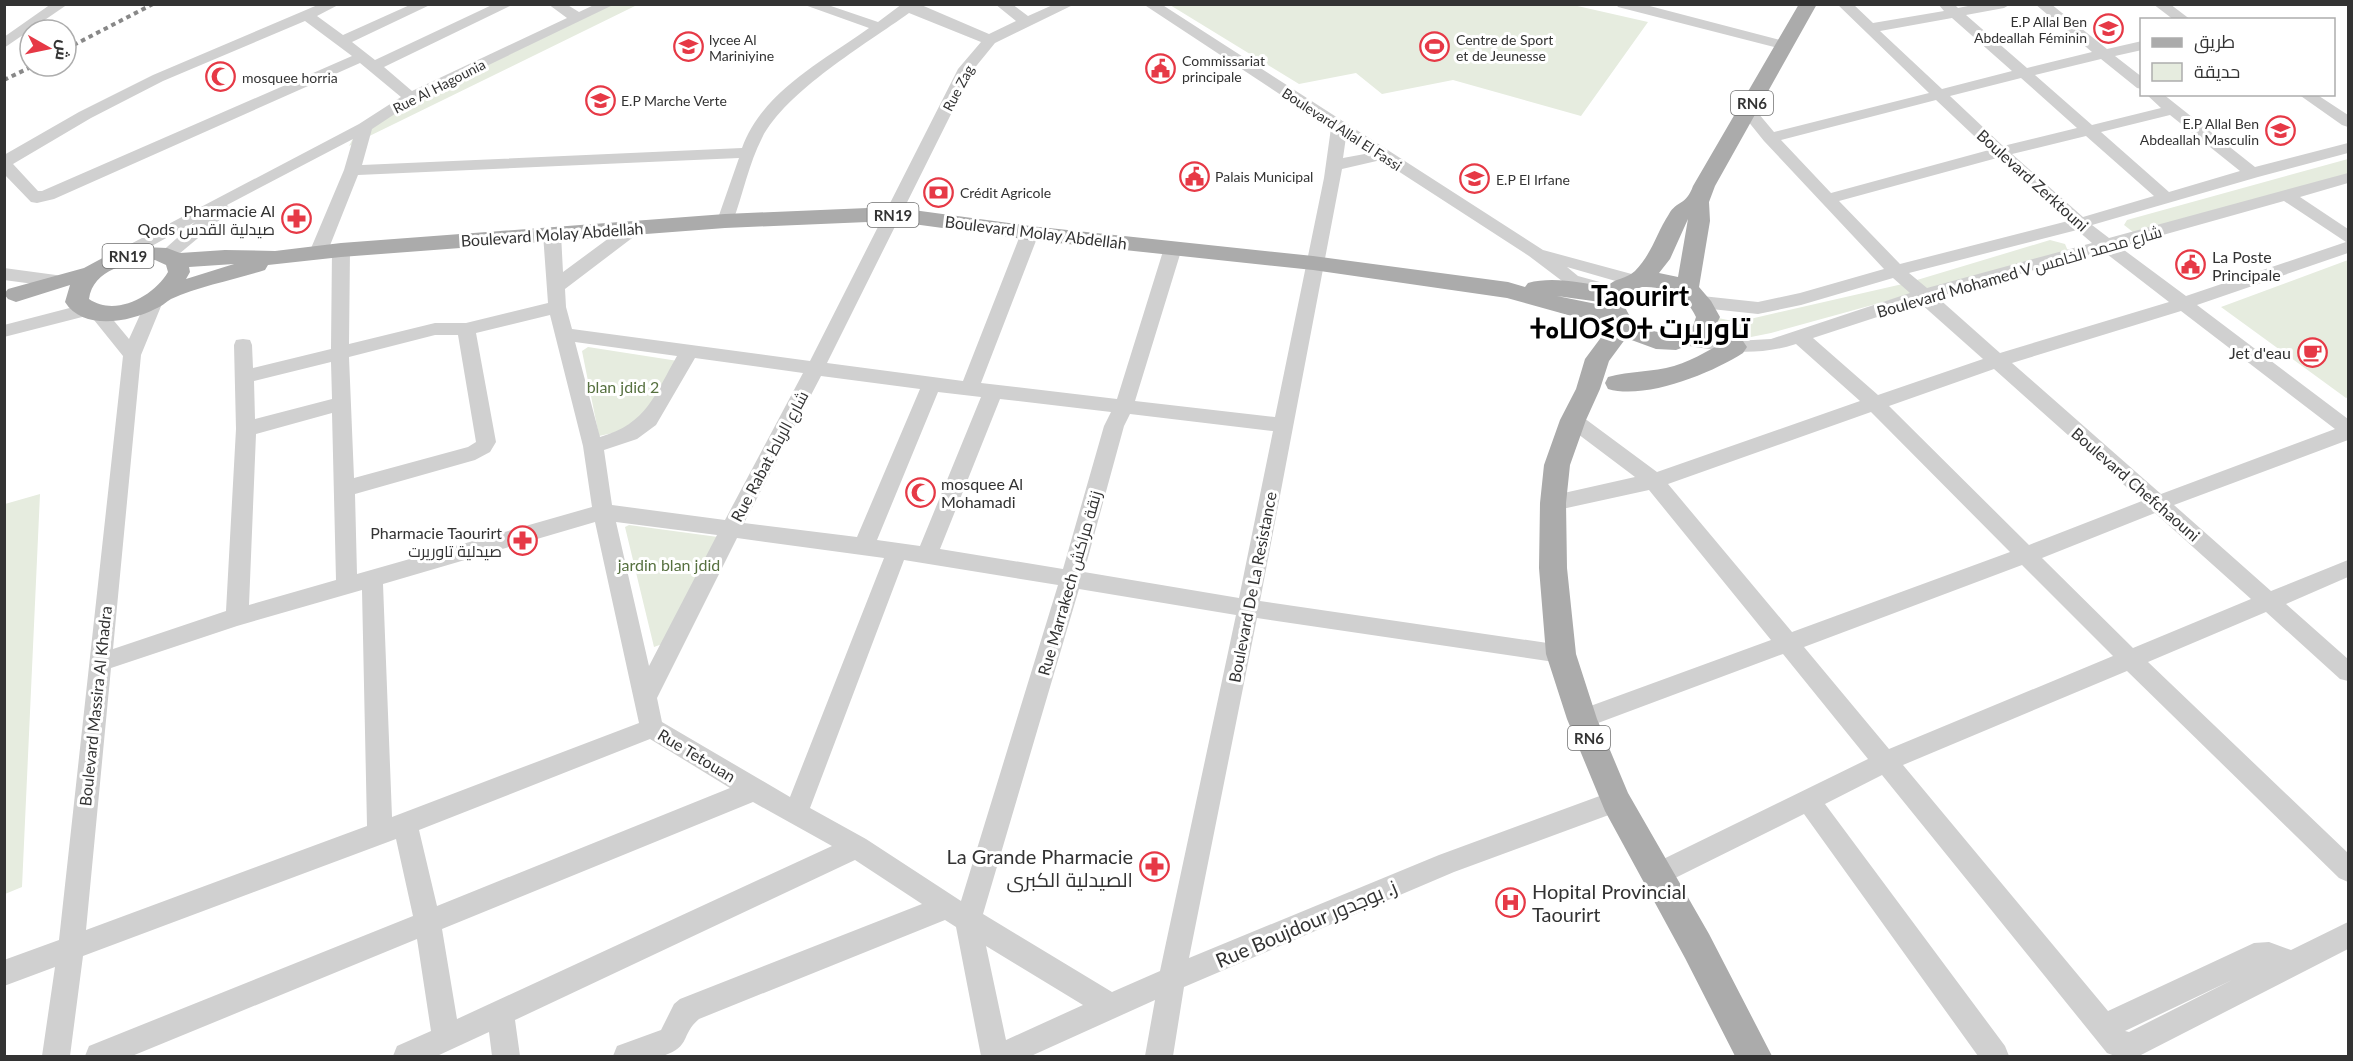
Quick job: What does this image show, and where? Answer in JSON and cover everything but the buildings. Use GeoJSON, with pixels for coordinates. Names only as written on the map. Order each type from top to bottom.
{"type":"FeatureCollection","features":[{"type":"Feature","properties":{"kind":"main road","name":"RN6"},"geometry":{"type":"LineString","coordinates":[[1689,340],[1703,330],[1708,317],[1694,296],[1699,221],[1698,202],[1704,186],[1808,4]]}},
{"type":"Feature","properties":{"kind":"main road","name":"RN6"},"geometry":{"type":"LineString","coordinates":[[1602,386],[1597,359],[1622,298],[1659,259],[1679,215],[1698,202]]}},
{"type":"Feature","properties":{"kind":"main road","name":"Boulevard Molay Abdellah"},"geometry":{"type":"LineString","coordinates":[[171,258],[275,258],[341,250],[725,221],[891,214],[1030,233],[1313,263],[1508,290],[1568,307],[1622,298]]}},
{"type":"Feature","properties":{"kind":"main road","name":"RN19"},"geometry":{"type":"LineString","coordinates":[[140,254],[171,258],[179,272],[171,287],[159,297],[127,311],[87,309],[10,294],[140,254]]}},
{"type":"Feature","properties":{"kind":"main road","name":"Boulevard Molay Abdellah"},"geometry":{"type":"LineString","coordinates":[[159,297],[275,258]]}},
{"type":"Feature","properties":{"kind":"main road","name":"RN19"},"geometry":{"type":"LineString","coordinates":[[87,309],[76,293],[82,283],[100,268]]}},
{"type":"Feature","properties":{"kind":"main road"},"geometry":{"type":"LineString","coordinates":[[1689,340],[1661,342],[1646,339],[1622,298],[1664,280],[1694,296]]}},
{"type":"Feature","properties":{"kind":"main road","name":"RN6"},"geometry":{"type":"LineString","coordinates":[[1661,342],[1639,365],[1602,386],[1573,420],[1557,465],[1553,503],[1553,568],[1561,654],[1582,719],[1616,801],[1697,946],[1754,1056]]}},
{"type":"Feature","properties":{"kind":"main road"},"geometry":{"type":"LineString","coordinates":[[1602,386],[1677,375],[1714,361],[1735,347]]}},
{"type":"Feature","properties":{"kind":"street"},"geometry":{"type":"LineString","coordinates":[[4,44],[61,4]]}},
{"type":"Feature","properties":{"kind":"street"},"geometry":{"type":"LineString","coordinates":[[333,4],[158,78],[85,115],[4,163],[32,195],[37,198],[48,195],[507,4]]}},
{"type":"Feature","properties":{"kind":"street"},"geometry":{"type":"LineString","coordinates":[[342,41],[425,4]]}},
{"type":"Feature","properties":{"kind":"street"},"geometry":{"type":"LineString","coordinates":[[555,4],[578,18]]}},
{"type":"Feature","properties":{"kind":"street","name":"Rue Al Hagounia"},"geometry":{"type":"LineString","coordinates":[[100,268],[242,190],[365,127],[411,98],[608,4]]}},
{"type":"Feature","properties":{"kind":"street"},"geometry":{"type":"LineString","coordinates":[[1002,4],[1026,21]]}},
{"type":"Feature","properties":{"kind":"street","name":"Rue Zag"},"geometry":{"type":"LineString","coordinates":[[891,214],[966,69],[990,40],[1026,21],[1068,4]]}},
{"type":"Feature","properties":{"kind":"street","name":"Boulevard Allal El Fassi"},"geometry":{"type":"LineString","coordinates":[[1150,4],[1339,128],[1535,252],[1572,280],[1622,298]]}},
{"type":"Feature","properties":{"kind":"street"},"geometry":{"type":"LineString","coordinates":[[1623,4],[1786,46]]}},
{"type":"Feature","properties":{"kind":"street","name":"Boulevard Zerktouni"},"geometry":{"type":"LineString","coordinates":[[1844,4],[2000,152],[2107,246],[2349,430]]}},
{"type":"Feature","properties":{"kind":"street"},"geometry":{"type":"LineString","coordinates":[[1871,28],[1950,9],[2004,4]]}},
{"type":"Feature","properties":{"kind":"street"},"geometry":{"type":"LineString","coordinates":[[2042,4],[2140,83]]}},
{"type":"Feature","properties":{"kind":"street"},"geometry":{"type":"LineString","coordinates":[[2160,4],[2181,18]]}},
{"type":"Feature","properties":{"kind":"street"},"geometry":{"type":"LineString","coordinates":[[814,5],[880,27]]}},
{"type":"Feature","properties":{"kind":"street"},"geometry":{"type":"LineString","coordinates":[[725,221],[754,138],[764,120],[790,92],[910,6],[990,40]]}},
{"type":"Feature","properties":{"kind":"street"},"geometry":{"type":"LineString","coordinates":[[1950,9],[2166,198]]}},
{"type":"Feature","properties":{"kind":"street"},"geometry":{"type":"LineString","coordinates":[[307,16],[342,41],[411,98]]}},
{"type":"Feature","properties":{"kind":"street"},"geometry":{"type":"LineString","coordinates":[[1770,138],[2140,45]]}},
{"type":"Feature","properties":{"kind":"street"},"geometry":{"type":"LineString","coordinates":[[2156,96],[2252,173]]}},
{"type":"Feature","properties":{"kind":"street"},"geometry":{"type":"LineString","coordinates":[[2308,96],[2349,122]]}},
{"type":"Feature","properties":{"kind":"street","name":"Boulevard Chefchaouni"},"geometry":{"type":"LineString","coordinates":[[1747,110],[1770,138],[1896,271],[2349,672]]}},
{"type":"Feature","properties":{"kind":"street"},"geometry":{"type":"LineString","coordinates":[[1827,199],[2000,152],[2173,110]]}},
{"type":"Feature","properties":{"kind":"street"},"geometry":{"type":"LineString","coordinates":[[318,253],[352,170],[365,127]]}},
{"type":"Feature","properties":{"kind":"street","name":"Boulevard De La Resistance"},"geometry":{"type":"LineString","coordinates":[[1159,1056],[1172,979],[1284,425],[1313,263],[1335,165],[1339,128]]}},
{"type":"Feature","properties":{"kind":"street","name":"Boulevard Mohamed V شارع محمد الخامس"},"geometry":{"type":"LineString","coordinates":[[1694,296],[1739,307],[1772,306],[2349,148]]}},
{"type":"Feature","properties":{"kind":"street"},"geometry":{"type":"LineString","coordinates":[[352,170],[749,153]]}},
{"type":"Feature","properties":{"kind":"street"},"geometry":{"type":"LineString","coordinates":[[1335,165],[1382,155]]}},
{"type":"Feature","properties":{"kind":"street","name":"Boulevard Mohamed V شارع محمد الخامس"},"geometry":{"type":"LineString","coordinates":[[1689,340],[1735,347],[1772,345],[1924,295],[2349,178]]}},
{"type":"Feature","properties":{"kind":"street"},"geometry":{"type":"LineString","coordinates":[[171,258],[242,190]]}},
{"type":"Feature","properties":{"kind":"street"},"geometry":{"type":"LineString","coordinates":[[2286,195],[2349,237]]}},
{"type":"Feature","properties":{"kind":"street","name":"Rue Rabat شارع الرباط"},"geometry":{"type":"LineString","coordinates":[[645,698],[815,369],[891,214]]}},
{"type":"Feature","properties":{"kind":"street"},"geometry":{"type":"LineString","coordinates":[[244,377],[435,329],[447,327],[466,329],[556,298],[634,228]]}},
{"type":"Feature","properties":{"kind":"street"},"geometry":{"type":"LineString","coordinates":[[970,388],[1030,233]]}},
{"type":"Feature","properties":{"kind":"street","name":"Rue Tetouan"},"geometry":{"type":"LineString","coordinates":[[552,234],[556,298],[593,446],[603,512],[652,728],[754,790],[856,847],[1111,1007]]}},
{"type":"Feature","properties":{"kind":"street"},"geometry":{"type":"LineString","coordinates":[[1553,503],[1654,481],[1996,361],[2182,304],[2349,247]]}},
{"type":"Feature","properties":{"kind":"street","name":"Rue Marrakech زنقة مراكش"},"geometry":{"type":"LineString","coordinates":[[958,913],[1071,579],[1114,426],[1124,406],[1173,248]]}},
{"type":"Feature","properties":{"kind":"street"},"geometry":{"type":"LineString","coordinates":[[341,250],[340,353],[347,585]]}},
{"type":"Feature","properties":{"kind":"street"},"geometry":{"type":"LineString","coordinates":[[4,274],[56,281]]}},
{"type":"Feature","properties":{"kind":"street","name":"Boulevard Massira Al Khadra"},"geometry":{"type":"LineString","coordinates":[[56,1056],[71,948],[132,355],[159,297]]}},
{"type":"Feature","properties":{"kind":"street"},"geometry":{"type":"LineString","coordinates":[[4,331],[87,309],[132,355]]}},
{"type":"Feature","properties":{"kind":"street"},"geometry":{"type":"LineString","coordinates":[[343,489],[475,453],[483,447],[486,442],[466,329]]}},
{"type":"Feature","properties":{"kind":"street"},"geometry":{"type":"LineString","coordinates":[[564,334],[932,384],[1284,425]]}},
{"type":"Feature","properties":{"kind":"street"},"geometry":{"type":"LineString","coordinates":[[1800,337],[1875,404],[2130,659],[2349,870]]}},
{"type":"Feature","properties":{"kind":"street"},"geometry":{"type":"LineString","coordinates":[[237,617],[246,429],[243,345]]}},
{"type":"Feature","properties":{"kind":"street"},"geometry":{"type":"LineString","coordinates":[[593,446],[642,429],[650,420],[689,352]]}},
{"type":"Feature","properties":{"kind":"street"},"geometry":{"type":"LineString","coordinates":[[864,547],[932,384]]}},
{"type":"Feature","properties":{"kind":"street"},"geometry":{"type":"LineString","coordinates":[[927,555],[993,391]]}},
{"type":"Feature","properties":{"kind":"street"},"geometry":{"type":"LineString","coordinates":[[246,429],[343,403]]}},
{"type":"Feature","properties":{"kind":"street"},"geometry":{"type":"LineString","coordinates":[[1573,420],[1654,481],[2117,1043],[2131,1046],[2349,935]]}},
{"type":"Feature","properties":{"kind":"street"},"geometry":{"type":"LineString","coordinates":[[1582,719],[2026,555],[2349,430]]}},
{"type":"Feature","properties":{"kind":"street"},"geometry":{"type":"LineString","coordinates":[[99,663],[237,617],[603,512],[927,555],[1248,608],[1561,654]]}},
{"type":"Feature","properties":{"kind":"street"},"geometry":{"type":"LineString","coordinates":[[796,812],[897,552]]}},
{"type":"Feature","properties":{"kind":"street"},"geometry":{"type":"LineString","coordinates":[[1656,875],[1887,761],[2349,568]]}},
{"type":"Feature","properties":{"kind":"street"},"geometry":{"type":"LineString","coordinates":[[372,577],[380,833]]}},
{"type":"Feature","properties":{"kind":"street"},"geometry":{"type":"LineString","coordinates":[[4,973],[405,824],[652,728]]}},
{"type":"Feature","properties":{"kind":"street"},"geometry":{"type":"LineString","coordinates":[[99,1056],[428,925],[754,790]]}},
{"type":"Feature","properties":{"kind":"street"},"geometry":{"type":"LineString","coordinates":[[1807,799],[1995,1056]]}},
{"type":"Feature","properties":{"kind":"street","name":"Rue Boujdour ز. بوجدور"},"geometry":{"type":"LineString","coordinates":[[1001,1056],[1172,979],[1448,863],[1616,801]]}},
{"type":"Feature","properties":{"kind":"street"},"geometry":{"type":"LineString","coordinates":[[405,824],[428,925],[446,1038]]}},
{"type":"Feature","properties":{"kind":"street"},"geometry":{"type":"LineString","coordinates":[[407,1056],[856,847]]}},
{"type":"Feature","properties":{"kind":"street"},"geometry":{"type":"LineString","coordinates":[[627,1056],[670,1040],[684,1014],[690,1008],[958,913],[995,1056]]}},
{"type":"Feature","properties":{"kind":"street"},"geometry":{"type":"LineString","coordinates":[[501,1014],[506,1056]]}},
{"type":"Feature","properties":{"kind":"green space"},"geometry":{"type":"Polygon","coordinates":[[[611,5],[637,5],[349,146],[359,127],[611,5]]]}},
{"type":"Feature","properties":{"kind":"green space","name":"Centre de Sport et de Jeunesse"},"geometry":{"type":"Polygon","coordinates":[[[1170,5],[1573,5],[1648,22],[1581,116],[1453,80],[1382,94],[1356,73],[1299,84],[1170,5]]]}},
{"type":"Feature","properties":{"kind":"green space"},"geometry":{"type":"Polygon","coordinates":[[[2348,159],[2348,175],[2143,233],[2133,232],[2124,225],[2127,220],[2348,159]]]}},
{"type":"Feature","properties":{"kind":"green space"},"geometry":{"type":"Polygon","coordinates":[[[2050,240],[2065,244],[2068,251],[1771,333],[1706,346],[1703,315],[1728,320],[1750,319],[1907,283],[2050,240]]]}},
{"type":"Feature","properties":{"kind":"green space","name":"Jet d'eau"},"geometry":{"type":"Polygon","coordinates":[[[2348,260],[2348,397],[2346,398],[2221,307],[2348,260]]]}},
{"type":"Feature","properties":{"kind":"green space","name":"blan jdid 2"},"geometry":{"type":"Polygon","coordinates":[[[588,347],[678,361],[640,427],[599,436],[582,351],[588,347]]]}},
{"type":"Feature","properties":{"kind":"green space"},"geometry":{"type":"Polygon","coordinates":[[[40,494],[22,887],[5,894],[5,504],[40,494]]]}},
{"type":"Feature","properties":{"kind":"green space","name":"jardin blan jdid"},"geometry":{"type":"Polygon","coordinates":[[[629,525],[718,537],[665,643],[654,647],[625,527],[629,525]]]}},
{"type":"Feature","properties":{"kind":"railway"},"geometry":{"type":"LineString","coordinates":[[78,43],[153,4]]}},
{"type":"Feature","properties":{"kind":"railway"},"geometry":{"type":"LineString","coordinates":[[4,80],[18,73]]}},
{"type":"Feature","properties":{"kind":"place","name":"E.P Allal Ben Abdeallah Féminin"},"geometry":{"type":"Point","coordinates":[2108,29]}},
{"type":"Feature","properties":{"kind":"place","name":"lycee Al Mariniyine"},"geometry":{"type":"Point","coordinates":[688,47]}},
{"type":"Feature","properties":{"kind":"place","name":"Centre de Sport et de Jeunesse"},"geometry":{"type":"Point","coordinates":[1435,47]}},
{"type":"Feature","properties":{"kind":"place","name":"Commissariat principale"},"geometry":{"type":"Point","coordinates":[1161,68]}},
{"type":"Feature","properties":{"kind":"place","name":"mosquee horria"},"geometry":{"type":"Point","coordinates":[221,77]}},
{"type":"Feature","properties":{"kind":"place","name":"E.P Marche Verte"},"geometry":{"type":"Point","coordinates":[600,100]}},
{"type":"Feature","properties":{"kind":"place","name":"E.P Allal Ben Abdeallah Masculin"},"geometry":{"type":"Point","coordinates":[2280,131]}},
{"type":"Feature","properties":{"kind":"place","name":"Palais Municipal"},"geometry":{"type":"Point","coordinates":[1194,176]}},
{"type":"Feature","properties":{"kind":"place","name":"E.P El Irfane"},"geometry":{"type":"Point","coordinates":[1475,179]}},
{"type":"Feature","properties":{"kind":"place","name":"Crédit Agricole"},"geometry":{"type":"Point","coordinates":[939,192]}},
{"type":"Feature","properties":{"kind":"place","name":"Pharmacie Al Qods صيدلية القدس"},"geometry":{"type":"Point","coordinates":[296,219]}},
{"type":"Feature","properties":{"kind":"place","name":"La Poste Principale"},"geometry":{"type":"Point","coordinates":[2191,265]}},
{"type":"Feature","properties":{"kind":"place","name":"Jet d'eau"},"geometry":{"type":"Point","coordinates":[2312,352]}},
{"type":"Feature","properties":{"kind":"place","name":"mosquee Al Mohamadi"},"geometry":{"type":"Point","coordinates":[920,492]}},
{"type":"Feature","properties":{"kind":"place","name":"Pharmacie Taourirt صيدلية تاوريرت"},"geometry":{"type":"Point","coordinates":[523,541]}},
{"type":"Feature","properties":{"kind":"place","name":"La Grande Pharmacie الصيدلية الكبرى"},"geometry":{"type":"Point","coordinates":[1154,867]}},
{"type":"Feature","properties":{"kind":"place","name":"Hopital Provincial Taourirt"},"geometry":{"type":"Point","coordinates":[1511,902]}},
{"type":"Feature","properties":{"kind":"district","name":"Taourirt ⵜⴰⵡⵔⵉⵔⵜ تاوريرت"},"geometry":{"type":"Point","coordinates":[1640,311]}}]}
